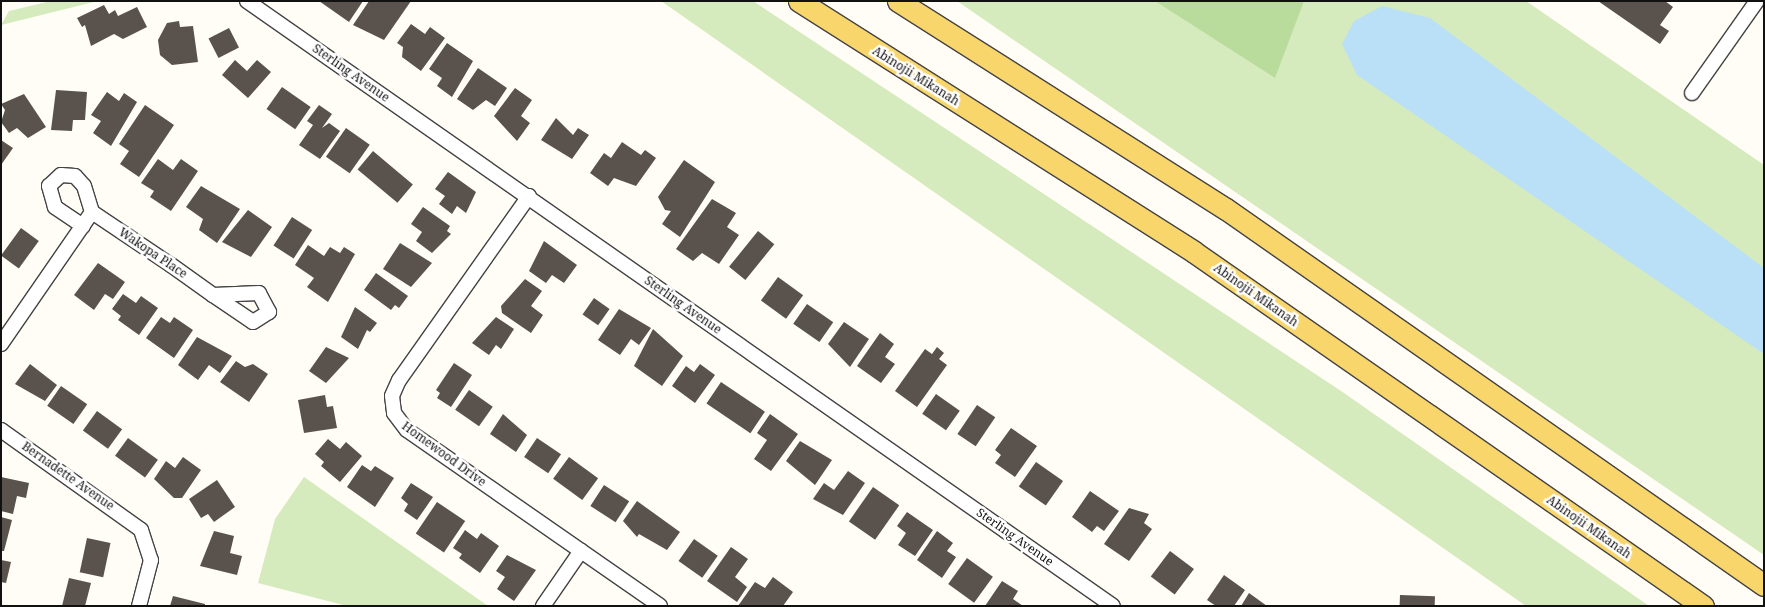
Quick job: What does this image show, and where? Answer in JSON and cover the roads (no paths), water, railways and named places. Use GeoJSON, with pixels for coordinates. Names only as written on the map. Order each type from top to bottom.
{"type":"FeatureCollection","features":[{"type":"Feature","properties":{"kind":"main road","name":"Abinojii Mikanah"},"geometry":{"type":"LineString","coordinates":[[799,1],[1194,252],[1703,606]]}},
{"type":"Feature","properties":{"kind":"main road"},"geometry":{"type":"LineString","coordinates":[[898,1],[1226,209],[1764,586]]}},
{"type":"Feature","properties":{"kind":"street"},"geometry":{"type":"LineString","coordinates":[[1692,93],[1757,1]]}},
{"type":"Feature","properties":{"kind":"street","name":"Sterling Avenue"},"geometry":{"type":"LineString","coordinates":[[250,2],[1113,606]]}},
{"type":"Feature","properties":{"kind":"street"},"geometry":{"type":"LineString","coordinates":[[1,344],[83,226],[92,212],[84,186],[75,176],[61,175],[49,186],[55,207],[83,226]]}},
{"type":"Feature","properties":{"kind":"street","name":"Homewood Drive"},"geometry":{"type":"LineString","coordinates":[[529,196],[399,380],[392,404],[407,430],[660,606]]}},
{"type":"Feature","properties":{"kind":"street","name":"Wakopa Place"},"geometry":{"type":"LineString","coordinates":[[92,212],[213,295]]}},
{"type":"Feature","properties":{"kind":"street","name":"Bernadette Avenue"},"geometry":{"type":"LineString","coordinates":[[1,430],[134,522],[151,551],[139,606]]}},
{"type":"Feature","properties":{"kind":"street"},"geometry":{"type":"LineString","coordinates":[[543,606],[581,551]]}},
{"type":"Feature","properties":{"kind":"water"},"geometry":{"type":"Polygon","coordinates":[[[1382,6],[1430,18],[1764,268],[1764,354],[1357,75],[1342,44],[1354,21],[1382,6]]]}}]}
